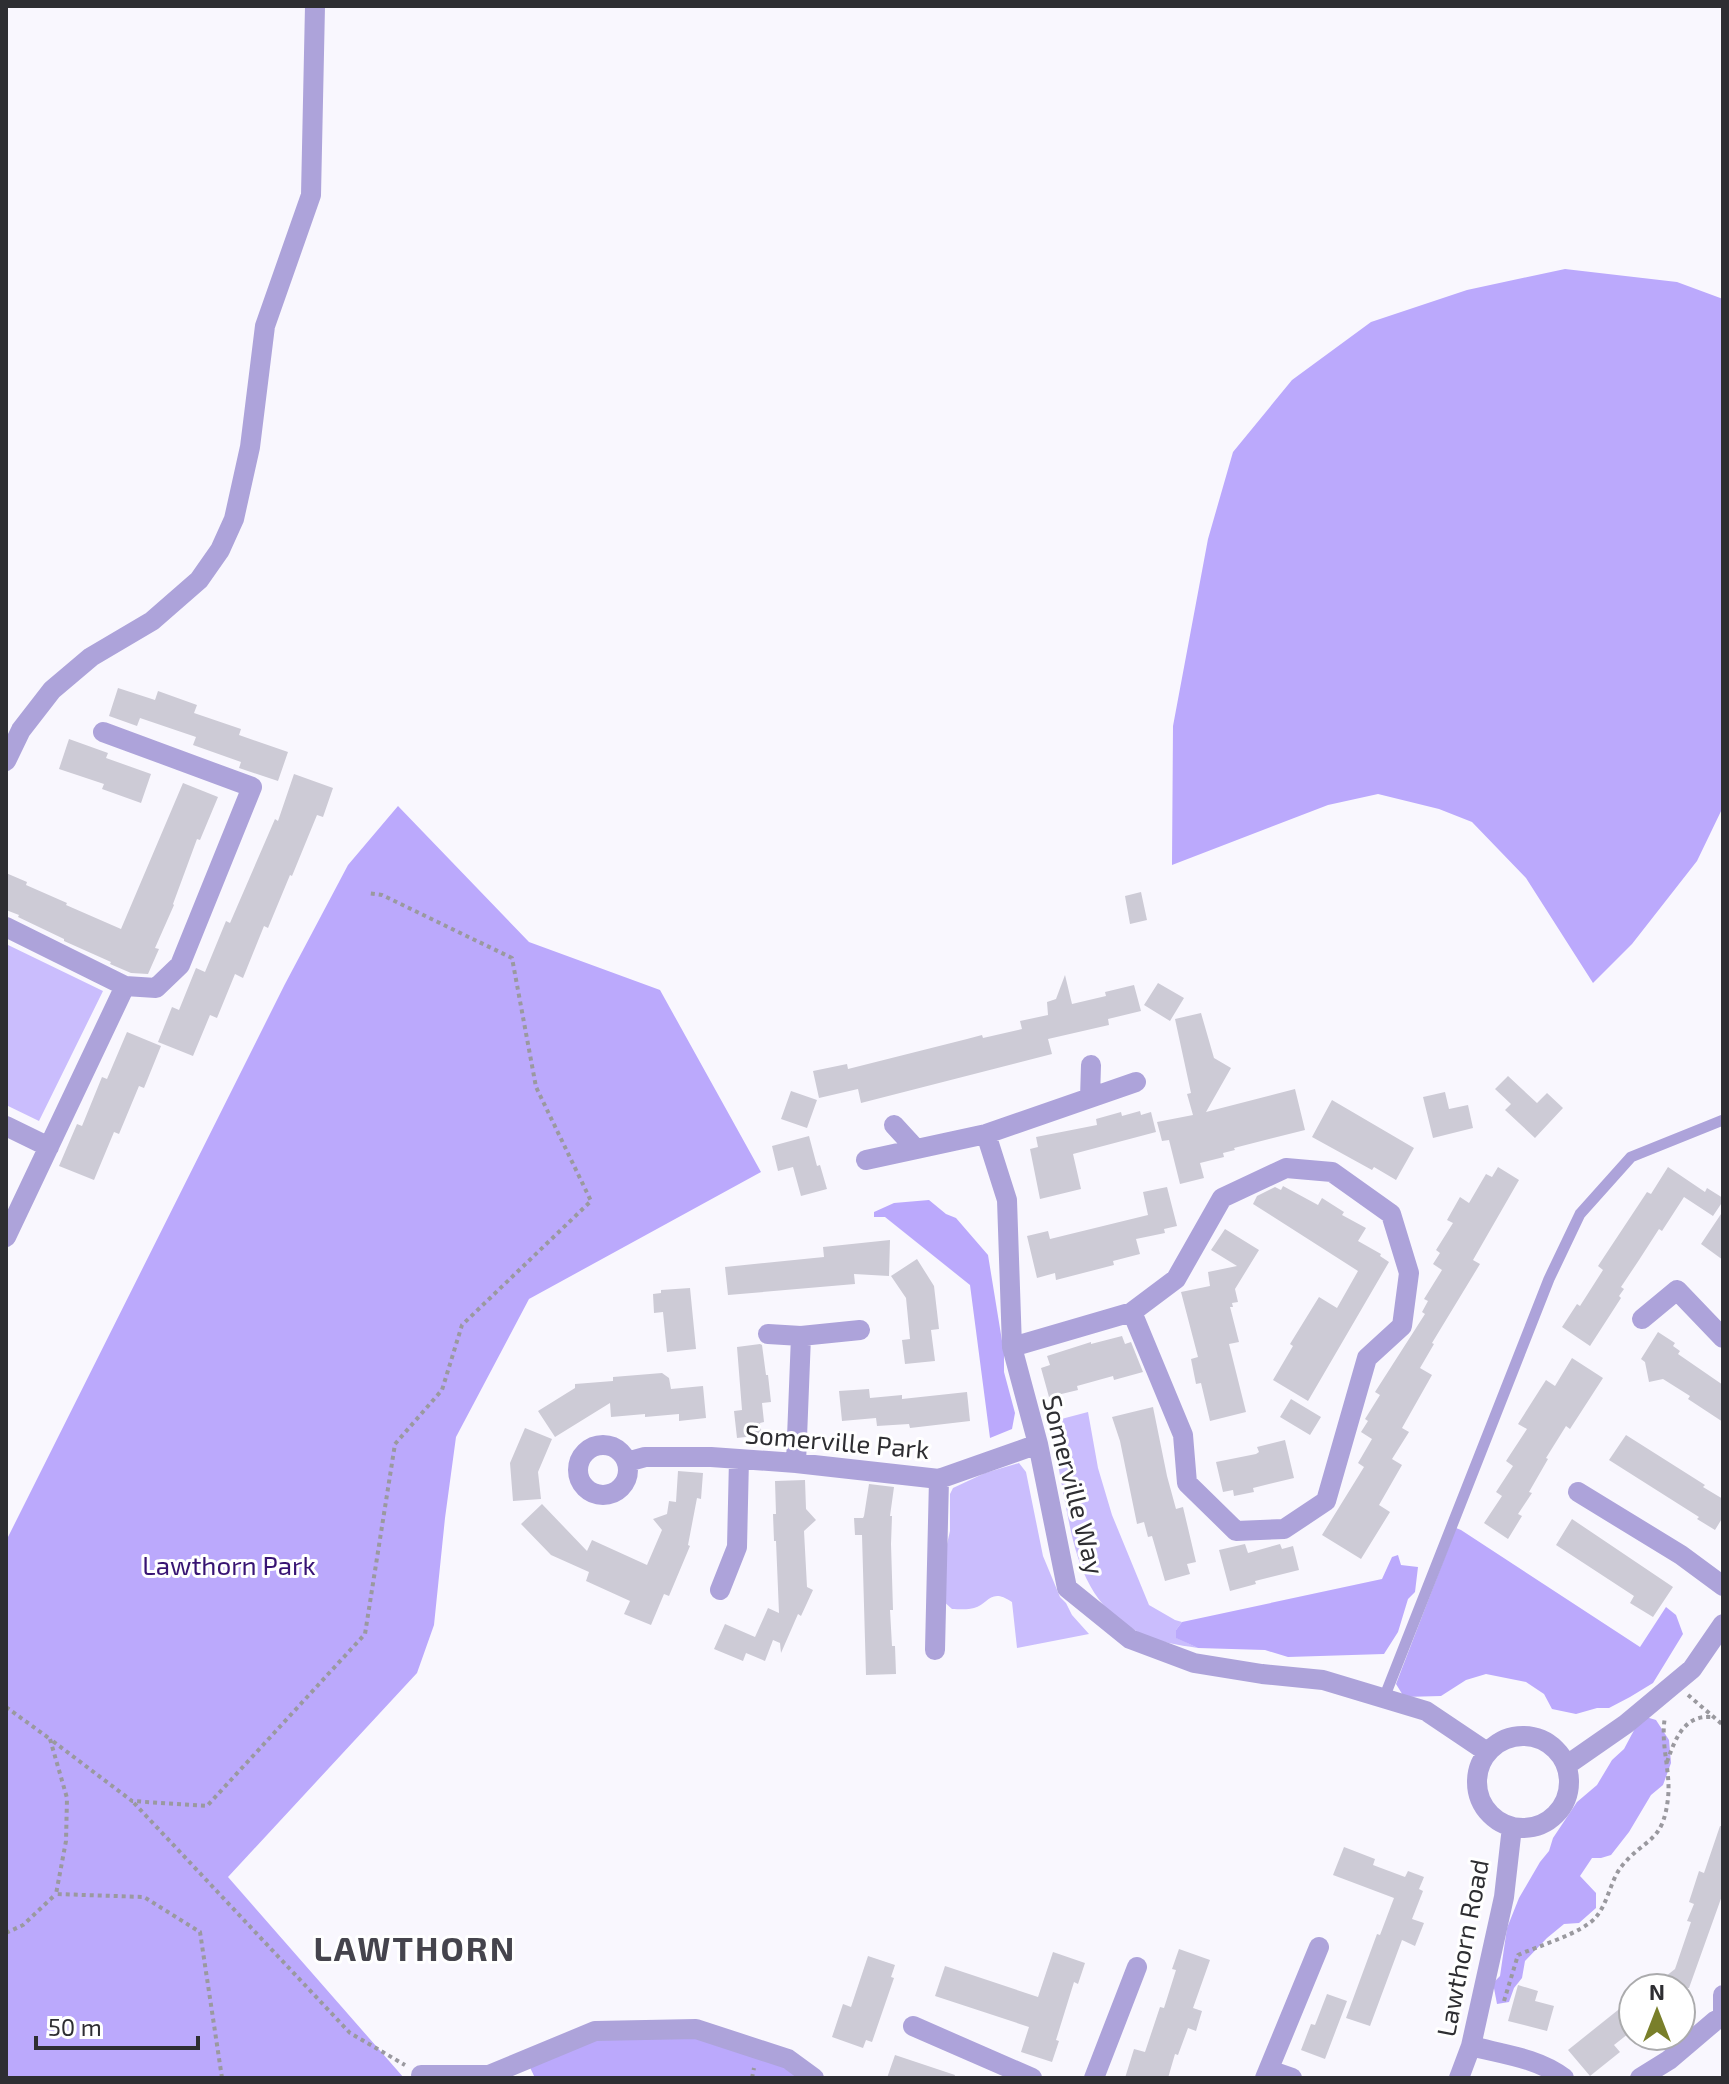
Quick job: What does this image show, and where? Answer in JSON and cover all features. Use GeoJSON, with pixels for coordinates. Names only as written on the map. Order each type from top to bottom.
{"type":"FeatureCollection","features":[{"type":"Feature","properties":{"kind":"street"},"geometry":{"type":"LineString","coordinates":[[6,761],[21,730],[52,690],[91,657],[152,621],[199,580],[220,550],[234,519],[250,447],[265,326],[311,195],[315,6]]}},
{"type":"Feature","properties":{"kind":"street"},"geometry":{"type":"LineString","coordinates":[[6,927],[125,986],[156,988],[180,965],[252,787],[103,732]]}},
{"type":"Feature","properties":{"kind":"street"},"geometry":{"type":"LineString","coordinates":[[6,1237],[125,986]]}},
{"type":"Feature","properties":{"kind":"street"},"geometry":{"type":"LineString","coordinates":[[1090,1098],[1091,1065]]}},
{"type":"Feature","properties":{"kind":"street"},"geometry":{"type":"LineString","coordinates":[[866,1160],[986,1134],[1136,1082]]}},
{"type":"Feature","properties":{"kind":"street"},"geometry":{"type":"LineString","coordinates":[[894,1125],[916,1149]]}},
{"type":"Feature","properties":{"kind":"street"},"geometry":{"type":"LineString","coordinates":[[6,1126],[49,1147]]}},
{"type":"Feature","properties":{"kind":"street","name":"Somerville Way"},"geometry":{"type":"LineString","coordinates":[[986,1134],[1007,1200],[1012,1347],[1038,1444],[1067,1588],[1130,1639],[1194,1663],[1323,1680],[1426,1711],[1487,1752]]}},
{"type":"Feature","properties":{"kind":"street"},"geometry":{"type":"LineString","coordinates":[[1012,1347],[1132,1312],[1176,1279],[1222,1198],[1286,1168],[1332,1172],[1391,1214],[1409,1273],[1402,1326],[1367,1358],[1326,1501],[1284,1529],[1236,1531],[1187,1483],[1183,1435],[1132,1312]]}},
{"type":"Feature","properties":{"kind":"street"},"geometry":{"type":"LineString","coordinates":[[1642,1319],[1677,1290],[1723,1338]]}},
{"type":"Feature","properties":{"kind":"street"},"geometry":{"type":"LineString","coordinates":[[768,1334],[801,1336],[860,1330]]}},
{"type":"Feature","properties":{"kind":"street"},"geometry":{"type":"LineString","coordinates":[[796,1463],[801,1336]]}},
{"type":"Feature","properties":{"kind":"street","name":"Somerville Park"},"geometry":{"type":"LineString","coordinates":[[627,1462],[645,1457],[711,1457],[939,1479],[1038,1444]]}},
{"type":"Feature","properties":{"kind":"street"},"geometry":{"type":"LineString","coordinates":[[720,1590],[737,1547],[739,1459]]}},
{"type":"Feature","properties":{"kind":"street"},"geometry":{"type":"LineString","coordinates":[[935,1650],[939,1479]]}},
{"type":"Feature","properties":{"kind":"street"},"geometry":{"type":"LineString","coordinates":[[1578,1492],[1681,1555],[1723,1586]]}},
{"type":"Feature","properties":{"kind":"street"},"geometry":{"type":"LineString","coordinates":[[1567,1765],[1626,1724],[1692,1669],[1723,1624]]}},
{"type":"Feature","properties":{"kind":"street"},"geometry":{"type":"LineString","coordinates":[[1520,1735],[1548,1742],[1567,1765],[1570,1781],[1568,1796],[1557,1813],[1545,1823],[1528,1828],[1512,1827],[1497,1820],[1487,1811],[1478,1794],[1479,1766],[1487,1752],[1504,1739],[1520,1735]]}},
{"type":"Feature","properties":{"kind":"street","name":"Lawthorn Road"},"geometry":{"type":"LineString","coordinates":[[1459,2078],[1471,2046],[1504,1897],[1512,1827]]}},
{"type":"Feature","properties":{"kind":"street"},"geometry":{"type":"LineString","coordinates":[[1292,2078],[1267,2074],[1319,1947]]}},
{"type":"Feature","properties":{"kind":"street"},"geometry":{"type":"LineString","coordinates":[[1094,2078],[1137,1967]]}},
{"type":"Feature","properties":{"kind":"street"},"geometry":{"type":"LineString","coordinates":[[1640,2078],[1669,2060],[1723,2014],[1723,1995]]}},
{"type":"Feature","properties":{"kind":"street"},"geometry":{"type":"LineString","coordinates":[[913,2026],[1032,2078]]}},
{"type":"Feature","properties":{"kind":"street"},"geometry":{"type":"LineString","coordinates":[[421,2075],[489,2075],[595,2031],[696,2029],[788,2059],[814,2078]]}},
{"type":"Feature","properties":{"kind":"street"},"geometry":{"type":"LineString","coordinates":[[1471,2046],[1525,2059],[1564,2078]]}},
{"type":"Feature","properties":{"kind":"lane"},"geometry":{"type":"LineString","coordinates":[[1384,1698],[1549,1279],[1580,1214],[1631,1157],[1723,1120]]}},
{"type":"Feature","properties":{"kind":"path"},"geometry":{"type":"LineString","coordinates":[[132,1801],[207,1806],[365,1634],[395,1444],[442,1390],[462,1325],[591,1201],[536,1087],[512,958],[382,895],[367,893]]}},
{"type":"Feature","properties":{"kind":"path"},"geometry":{"type":"LineString","coordinates":[[1676,1683],[1723,1725]]}},
{"type":"Feature","properties":{"kind":"path"},"geometry":{"type":"LineString","coordinates":[[6,1707],[132,1801],[350,2033],[421,2075]]}},
{"type":"Feature","properties":{"kind":"path"},"geometry":{"type":"LineString","coordinates":[[1504,2001],[1518,1955],[1558,1939],[1596,1917],[1622,1866],[1655,1837],[1663,1824],[1668,1798],[1666,1709]]}},
{"type":"Feature","properties":{"kind":"path"},"geometry":{"type":"LineString","coordinates":[[1666,1765],[1689,1722],[1694,1718],[1711,1717]]}},
{"type":"Feature","properties":{"kind":"path"},"geometry":{"type":"LineString","coordinates":[[6,1933],[23,1925],[56,1894],[66,1841],[67,1798],[50,1739]]}},
{"type":"Feature","properties":{"kind":"path"},"geometry":{"type":"LineString","coordinates":[[56,1894],[144,1897],[200,1932],[222,2078]]}},
{"type":"Feature","properties":{"kind":"shaded area"},"geometry":{"type":"Polygon","coordinates":[[[6,944],[103,991],[39,1121],[6,1105],[6,944]]]}},
{"type":"Feature","properties":{"kind":"shaded area"},"geometry":{"type":"Polygon","coordinates":[[[1088,1412],[1098,1468],[1112,1515],[1149,1605],[1182,1622],[1176,1630],[1177,1638],[1198,1648],[1160,1641],[1120,1621],[1094,1593],[1085,1576],[1073,1541],[1050,1422],[1088,1412]]]}},
{"type":"Feature","properties":{"kind":"shaded area"},"geometry":{"type":"Polygon","coordinates":[[[1019,1463],[1026,1472],[1043,1556],[1060,1597],[1089,1634],[1017,1648],[1012,1602],[994,1596],[974,1608],[952,1609],[942,1600],[953,1488],[985,1473],[1019,1463]]]}},
{"type":"Feature","properties":{"kind":"green space"},"geometry":{"type":"Polygon","coordinates":[[[1565,269],[1677,282],[1723,299],[1723,807],[1697,861],[1632,944],[1593,983],[1526,878],[1472,822],[1439,809],[1378,794],[1328,805],[1172,865],[1173,726],[1208,539],[1233,452],[1292,380],[1371,322],[1467,290],[1565,269]]]}},
{"type":"Feature","properties":{"kind":"green space","name":"Lawthorn Park"},"geometry":{"type":"Polygon","coordinates":[[[398,806],[529,942],[660,990],[761,1172],[529,1299],[456,1437],[434,1625],[417,1673],[228,1877],[404,2078],[6,2078],[6,1541],[285,984],[348,865],[398,806]]]}},
{"type":"Feature","properties":{"kind":"green space"},"geometry":{"type":"Polygon","coordinates":[[[929,1200],[956,1218],[988,1255],[1004,1353],[1004,1372],[1015,1413],[1012,1429],[990,1438],[970,1285],[885,1217],[874,1217],[874,1212],[894,1203],[929,1200]]]}},
{"type":"Feature","properties":{"kind":"green space"},"geometry":{"type":"Polygon","coordinates":[[[1456,1528],[1640,1647],[1666,1607],[1676,1615],[1683,1634],[1653,1683],[1609,1708],[1576,1714],[1552,1709],[1544,1694],[1526,1682],[1486,1674],[1466,1680],[1441,1696],[1404,1697],[1396,1684],[1456,1528]]]}},
{"type":"Feature","properties":{"kind":"green space"},"geometry":{"type":"Polygon","coordinates":[[[1398,1555],[1401,1565],[1418,1567],[1415,1592],[1408,1599],[1398,1632],[1384,1654],[1288,1657],[1265,1650],[1198,1648],[1176,1638],[1176,1630],[1182,1622],[1382,1579],[1392,1557],[1398,1555]]]}},
{"type":"Feature","properties":{"kind":"green space"},"geometry":{"type":"Polygon","coordinates":[[[1640,1719],[1656,1720],[1669,1740],[1671,1763],[1663,1785],[1651,1795],[1611,1855],[1592,1858],[1580,1876],[1596,1893],[1596,1908],[1579,1923],[1564,1924],[1547,1938],[1525,1961],[1522,1978],[1509,2002],[1497,2004],[1493,1983],[1500,1976],[1507,1928],[1519,1898],[1577,1802],[1597,1785],[1612,1760],[1624,1749],[1640,1719]]]}},
{"type":"Feature","properties":{"kind":"green space"},"geometry":{"type":"Polygon","coordinates":[[[696,2029],[814,2078],[535,2078],[526,2059],[595,2031],[696,2029]]]}},
{"type":"Feature","properties":{"kind":"building"},"geometry":{"type":"Polygon","coordinates":[[[118,688],[155,700],[158,691],[197,705],[194,713],[241,729],[239,735],[288,752],[278,781],[239,768],[241,762],[193,745],[196,737],[140,718],[137,726],[109,716],[118,688]]]}},
{"type":"Feature","properties":{"kind":"building"},"geometry":{"type":"Polygon","coordinates":[[[69,739],[108,753],[106,758],[151,774],[141,803],[102,789],[104,784],[59,769],[69,739]]]}},
{"type":"Feature","properties":{"kind":"building"},"geometry":{"type":"Polygon","coordinates":[[[294,774],[333,788],[323,817],[317,815],[292,876],[268,928],[264,926],[243,978],[235,974],[217,1018],[210,1015],[193,1056],[158,1042],[172,1007],[179,1010],[196,968],[205,972],[226,921],[230,923],[275,819],[278,821],[294,774]]]}},
{"type":"Feature","properties":{"kind":"building"},"geometry":{"type":"Polygon","coordinates":[[[183,783],[218,797],[200,840],[197,839],[148,974],[131,973],[110,964],[6,910],[6,873],[66,905],[121,929],[183,783]]]}},
{"type":"Feature","properties":{"kind":"building"},"geometry":{"type":"Polygon","coordinates":[[[1141,892],[1147,920],[1130,924],[1125,896],[1141,892]]]}},
{"type":"Feature","properties":{"kind":"building"},"geometry":{"type":"Polygon","coordinates":[[[1065,975],[1072,1004],[1134,985],[1141,1011],[1108,1019],[1109,1025],[1048,1039],[1052,1054],[861,1103],[858,1089],[819,1098],[813,1071],[847,1064],[848,1069],[982,1035],[983,1038],[1022,1029],[1020,1021],[1048,1015],[1047,1002],[1056,999],[1065,975]]]}},
{"type":"Feature","properties":{"kind":"building"},"geometry":{"type":"Polygon","coordinates":[[[1158,983],[1184,998],[1170,1021],[1144,1005],[1158,983]]]}},
{"type":"Feature","properties":{"kind":"building"},"geometry":{"type":"Polygon","coordinates":[[[1201,1013],[1214,1058],[1231,1068],[1206,1112],[1295,1089],[1305,1130],[1234,1148],[1223,1153],[1224,1157],[1200,1163],[1204,1178],[1180,1184],[1169,1140],[1162,1141],[1157,1122],[1193,1115],[1175,1019],[1201,1013]]]}},
{"type":"Feature","properties":{"kind":"building"},"geometry":{"type":"Polygon","coordinates":[[[127,1032],[161,1046],[144,1088],[139,1086],[119,1134],[114,1132],[94,1180],[59,1166],[77,1124],[82,1126],[102,1077],[107,1079],[127,1032]]]}},
{"type":"Feature","properties":{"kind":"building"},"geometry":{"type":"Polygon","coordinates":[[[1508,1076],[1537,1103],[1547,1093],[1563,1108],[1535,1138],[1505,1110],[1511,1104],[1495,1089],[1508,1076]]]}},
{"type":"Feature","properties":{"kind":"building"},"geometry":{"type":"Polygon","coordinates":[[[791,1091],[817,1100],[807,1128],[781,1119],[791,1091]]]}},
{"type":"Feature","properties":{"kind":"building"},"geometry":{"type":"Polygon","coordinates":[[[1445,1092],[1449,1109],[1468,1105],[1473,1128],[1433,1138],[1423,1097],[1445,1092]]]}},
{"type":"Feature","properties":{"kind":"building"},"geometry":{"type":"Polygon","coordinates":[[[1332,1100],[1414,1148],[1396,1180],[1312,1137],[1332,1100]]]}},
{"type":"Feature","properties":{"kind":"building"},"geometry":{"type":"Polygon","coordinates":[[[1140,1111],[1141,1115],[1151,1112],[1156,1132],[1073,1154],[1081,1189],[1040,1199],[1030,1149],[1038,1147],[1036,1137],[1097,1125],[1096,1119],[1121,1112],[1122,1116],[1140,1111]]]}},
{"type":"Feature","properties":{"kind":"building"},"geometry":{"type":"Polygon","coordinates":[[[809,1136],[827,1189],[801,1196],[793,1167],[778,1171],[772,1146],[809,1136]]]}},
{"type":"Feature","properties":{"kind":"building"},"geometry":{"type":"Polygon","coordinates":[[[1498,1167],[1519,1180],[1473,1260],[1480,1264],[1420,1368],[1432,1375],[1402,1428],[1409,1432],[1392,1459],[1402,1465],[1379,1505],[1390,1512],[1361,1559],[1322,1535],[1364,1467],[1358,1463],[1372,1439],[1361,1432],[1380,1395],[1375,1392],[1425,1314],[1422,1312],[1428,1301],[1424,1299],[1442,1270],[1433,1264],[1440,1253],[1436,1250],[1453,1223],[1447,1220],[1460,1197],[1469,1203],[1486,1174],[1492,1177],[1498,1167]]]}},
{"type":"Feature","properties":{"kind":"building"},"geometry":{"type":"Polygon","coordinates":[[[1668,1167],[1705,1192],[1707,1188],[1723,1201],[1713,1216],[1684,1197],[1621,1287],[1624,1289],[1619,1296],[1621,1298],[1590,1346],[1562,1327],[1603,1270],[1598,1266],[1647,1192],[1651,1194],[1668,1167]]]}},
{"type":"Feature","properties":{"kind":"building"},"geometry":{"type":"Polygon","coordinates":[[[1283,1186],[1318,1205],[1322,1198],[1344,1212],[1342,1215],[1366,1228],[1358,1241],[1389,1262],[1308,1401],[1273,1380],[1293,1346],[1290,1344],[1319,1297],[1337,1308],[1358,1271],[1253,1204],[1257,1196],[1275,1187],[1281,1190],[1283,1186]]]}},
{"type":"Feature","properties":{"kind":"building"},"geometry":{"type":"Polygon","coordinates":[[[1167,1187],[1177,1226],[1164,1229],[1165,1233],[1136,1239],[1140,1254],[1113,1261],[1114,1265],[1056,1280],[1055,1273],[1037,1278],[1027,1236],[1048,1231],[1050,1239],[1148,1215],[1143,1192],[1167,1187]]]}},
{"type":"Feature","properties":{"kind":"building"},"geometry":{"type":"Polygon","coordinates":[[[1723,1211],[1723,1260],[1701,1244],[1723,1211]]]}},
{"type":"Feature","properties":{"kind":"building"},"geometry":{"type":"Polygon","coordinates":[[[1225,1229],[1259,1250],[1235,1289],[1238,1302],[1230,1307],[1239,1342],[1229,1344],[1246,1412],[1210,1421],[1201,1383],[1196,1384],[1191,1359],[1198,1357],[1181,1292],[1210,1286],[1208,1272],[1237,1266],[1211,1250],[1225,1229]]]}},
{"type":"Feature","properties":{"kind":"building"},"geometry":{"type":"Polygon","coordinates":[[[890,1240],[889,1276],[854,1274],[855,1284],[728,1295],[725,1267],[824,1257],[823,1247],[890,1240]]]}},
{"type":"Feature","properties":{"kind":"building"},"geometry":{"type":"Polygon","coordinates":[[[917,1259],[934,1286],[939,1329],[931,1330],[935,1361],[905,1364],[902,1340],[910,1339],[906,1298],[891,1276],[917,1259]]]}},
{"type":"Feature","properties":{"kind":"building"},"geometry":{"type":"Polygon","coordinates":[[[690,1288],[696,1349],[667,1352],[663,1312],[654,1313],[653,1294],[661,1293],[661,1290],[690,1288]]]}},
{"type":"Feature","properties":{"kind":"building"},"geometry":{"type":"Polygon","coordinates":[[[1658,1332],[1675,1343],[1673,1346],[1680,1351],[1678,1354],[1723,1385],[1723,1422],[1663,1379],[1649,1382],[1645,1362],[1641,1359],[1658,1332]]]}},
{"type":"Feature","properties":{"kind":"building"},"geometry":{"type":"Polygon","coordinates":[[[1122,1336],[1125,1344],[1131,1342],[1143,1372],[1114,1380],[1113,1376],[1049,1397],[1041,1368],[1050,1365],[1047,1356],[1122,1336]]]}},
{"type":"Feature","properties":{"kind":"building"},"geometry":{"type":"Polygon","coordinates":[[[760,1344],[771,1402],[762,1403],[762,1435],[737,1438],[734,1411],[742,1410],[737,1347],[760,1344]]]}},
{"type":"Feature","properties":{"kind":"building"},"geometry":{"type":"Polygon","coordinates":[[[1572,1358],[1603,1378],[1570,1429],[1566,1426],[1546,1458],[1529,1492],[1532,1493],[1518,1514],[1522,1516],[1508,1539],[1484,1523],[1502,1496],[1496,1492],[1513,1466],[1506,1461],[1527,1429],[1518,1424],[1546,1380],[1555,1386],[1572,1358]]]}},
{"type":"Feature","properties":{"kind":"building"},"geometry":{"type":"Polygon","coordinates":[[[662,1373],[669,1378],[671,1389],[703,1386],[706,1418],[679,1421],[679,1414],[611,1417],[610,1403],[555,1437],[538,1411],[575,1388],[575,1384],[662,1373]]]}},
{"type":"Feature","properties":{"kind":"building"},"geometry":{"type":"Polygon","coordinates":[[[869,1389],[870,1398],[902,1395],[902,1399],[967,1392],[970,1421],[910,1428],[909,1424],[877,1426],[876,1418],[842,1421],[839,1391],[869,1389]]]}},
{"type":"Feature","properties":{"kind":"building"},"geometry":{"type":"Polygon","coordinates":[[[1291,1399],[1321,1417],[1310,1435],[1280,1417],[1291,1399]]]}},
{"type":"Feature","properties":{"kind":"building"},"geometry":{"type":"Polygon","coordinates":[[[1153,1407],[1176,1509],[1183,1507],[1196,1562],[1187,1564],[1190,1574],[1165,1581],[1152,1536],[1148,1537],[1144,1522],[1137,1524],[1112,1417],[1153,1407]]]}},
{"type":"Feature","properties":{"kind":"building"},"geometry":{"type":"Polygon","coordinates":[[[525,1428],[552,1439],[538,1472],[541,1499],[513,1501],[510,1463],[525,1428]]]}},
{"type":"Feature","properties":{"kind":"building"},"geometry":{"type":"Polygon","coordinates":[[[1626,1435],[1723,1499],[1723,1517],[1715,1530],[1609,1460],[1626,1435]]]}},
{"type":"Feature","properties":{"kind":"building"},"geometry":{"type":"Polygon","coordinates":[[[1285,1440],[1294,1478],[1234,1496],[1233,1490],[1223,1492],[1216,1462],[1256,1454],[1259,1452],[1257,1447],[1285,1440]]]}},
{"type":"Feature","properties":{"kind":"building"},"geometry":{"type":"Polygon","coordinates":[[[678,1471],[703,1473],[701,1499],[697,1498],[690,1546],[669,1596],[664,1594],[651,1625],[624,1614],[630,1601],[586,1581],[589,1572],[551,1555],[521,1524],[542,1504],[587,1551],[592,1540],[647,1565],[662,1530],[653,1519],[667,1514],[669,1501],[676,1502],[678,1471]]]}},
{"type":"Feature","properties":{"kind":"building"},"geometry":{"type":"Polygon","coordinates":[[[805,1480],[806,1509],[816,1520],[804,1531],[807,1587],[813,1590],[801,1616],[798,1614],[781,1653],[780,1643],[773,1640],[765,1661],[746,1653],[743,1661],[714,1649],[725,1624],[755,1637],[768,1608],[779,1613],[773,1514],[776,1514],[775,1481],[805,1480]]]}},
{"type":"Feature","properties":{"kind":"building"},"geometry":{"type":"Polygon","coordinates":[[[869,1484],[894,1487],[890,1516],[893,1610],[890,1610],[896,1674],[866,1675],[862,1535],[855,1535],[854,1518],[864,1516],[869,1484]]]}},
{"type":"Feature","properties":{"kind":"building"},"geometry":{"type":"Polygon","coordinates":[[[1572,1519],[1673,1587],[1653,1617],[1630,1603],[1634,1596],[1556,1545],[1572,1519]]]}},
{"type":"Feature","properties":{"kind":"building"},"geometry":{"type":"Polygon","coordinates":[[[1245,1544],[1248,1553],[1280,1544],[1282,1549],[1293,1546],[1299,1570],[1230,1591],[1219,1550],[1245,1544]]]}},
{"type":"Feature","properties":{"kind":"building"},"geometry":{"type":"Polygon","coordinates":[[[1720,1826],[1723,1826],[1723,1893],[1695,1972],[1671,1972],[1675,1969],[1691,1922],[1687,1921],[1694,1904],[1689,1902],[1699,1871],[1704,1873],[1720,1826]]]}},
{"type":"Feature","properties":{"kind":"building"},"geometry":{"type":"Polygon","coordinates":[[[1344,1847],[1375,1859],[1373,1865],[1405,1877],[1408,1871],[1424,1877],[1419,1889],[1423,1891],[1412,1919],[1424,1923],[1415,1946],[1402,1940],[1370,2026],[1346,2018],[1377,1934],[1380,1935],[1394,1898],[1333,1875],[1344,1847]]]}},
{"type":"Feature","properties":{"kind":"building"},"geometry":{"type":"Polygon","coordinates":[[[1179,1949],[1210,1960],[1193,2008],[1202,2011],[1196,2031],[1188,2028],[1178,2055],[1175,2054],[1168,2078],[1125,2078],[1134,2049],[1145,2052],[1160,2007],[1164,2008],[1179,1949]]]}},
{"type":"Feature","properties":{"kind":"building"},"geometry":{"type":"Polygon","coordinates":[[[1053,1952],[1085,1963],[1078,1984],[1074,1982],[1052,2062],[1021,2052],[1029,2027],[935,1996],[945,1966],[1038,1997],[1053,1952]]]}},
{"type":"Feature","properties":{"kind":"building"},"geometry":{"type":"Polygon","coordinates":[[[868,1956],[895,1965],[891,1977],[894,1978],[872,2042],[866,2040],[863,2048],[832,2037],[843,2004],[851,2007],[868,1956]]]}},
{"type":"Feature","properties":{"kind":"building"},"geometry":{"type":"Polygon","coordinates":[[[1518,1985],[1538,1991],[1535,2001],[1554,2006],[1547,2031],[1508,2021],[1518,1985]]]}},
{"type":"Feature","properties":{"kind":"building"},"geometry":{"type":"Polygon","coordinates":[[[1327,1994],[1347,2001],[1325,2059],[1301,2050],[1327,1994]]]}},
{"type":"Feature","properties":{"kind":"building"},"geometry":{"type":"Polygon","coordinates":[[[1617,2011],[1617,2043],[1614,2045],[1620,2052],[1590,2076],[1568,2050],[1617,2011]]]}},
{"type":"Feature","properties":{"kind":"building"},"geometry":{"type":"Polygon","coordinates":[[[895,2055],[955,2075],[954,2078],[887,2078],[895,2055]]]}},
{"type":"Feature","properties":{"kind":"district","name":"LAWTHORN"},"geometry":{"type":"Point","coordinates":[415,1949]}}]}
